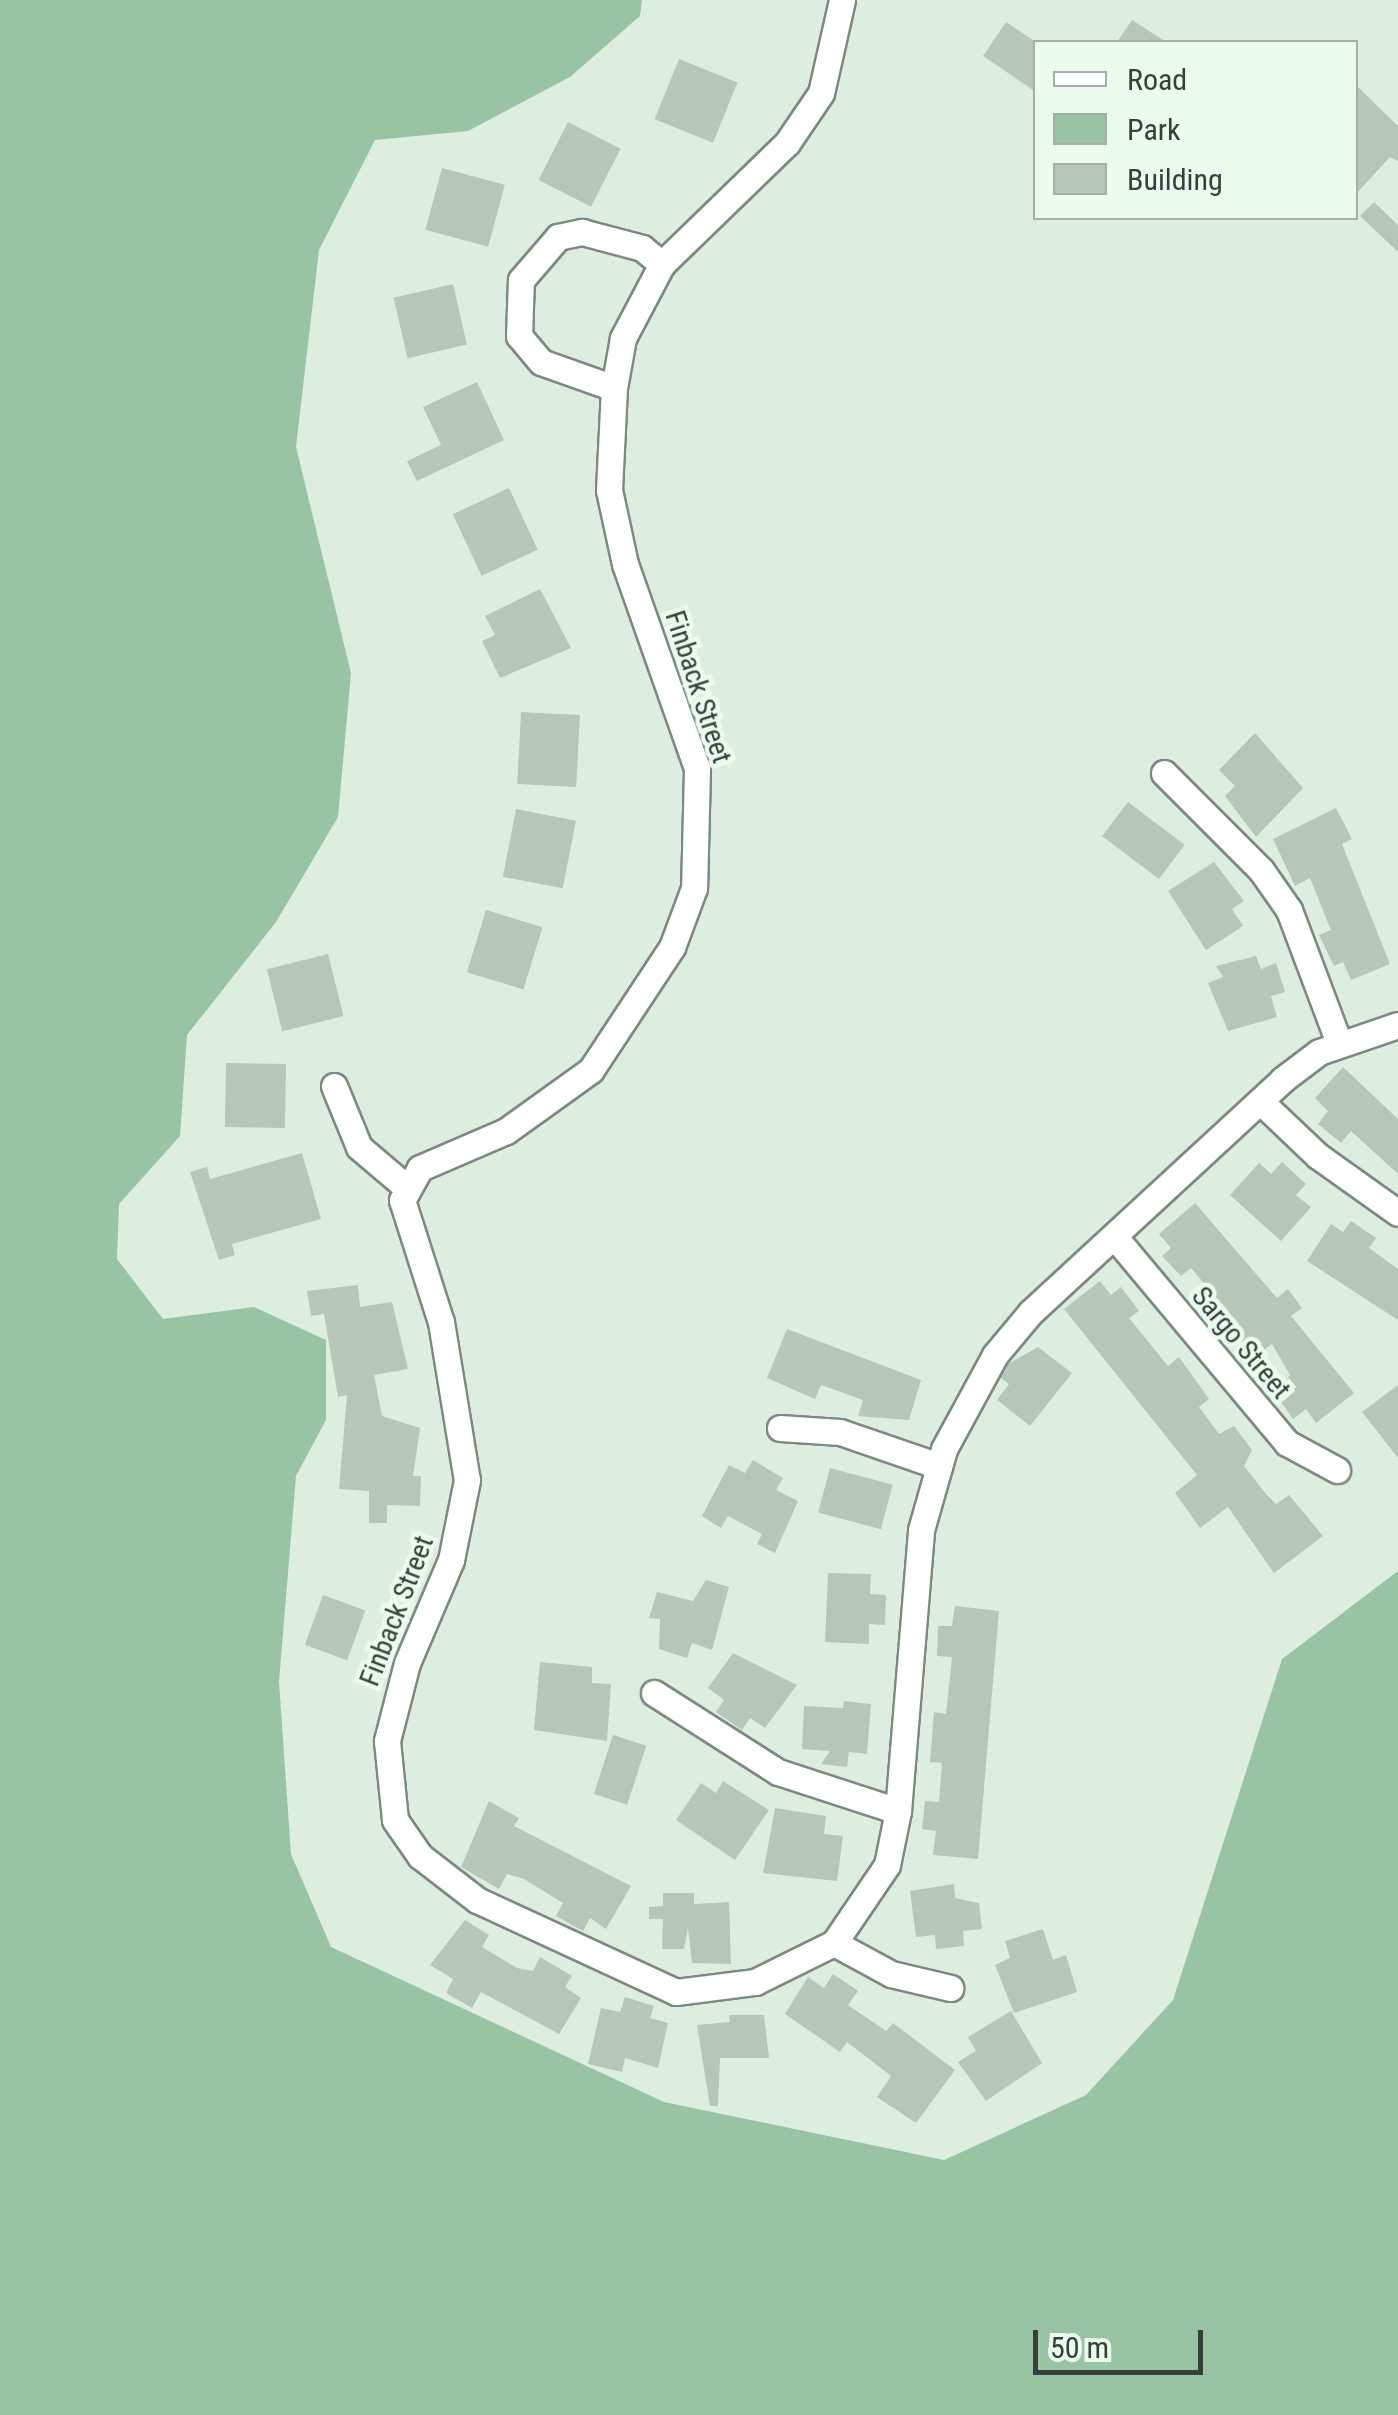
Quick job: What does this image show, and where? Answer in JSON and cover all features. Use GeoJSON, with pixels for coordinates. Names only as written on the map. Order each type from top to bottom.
{"type":"FeatureCollection","features":[{"type":"Feature","properties":{"kind":"street","name":"Finback Street"},"geometry":{"type":"LineString","coordinates":[[842,0],[821,93],[788,143],[662,264],[624,338],[614,388],[609,490],[625,564],[696,769],[694,888],[672,947],[591,1070],[506,1131],[420,1168],[406,1187],[406,1230],[441,1322],[467,1480],[451,1560],[393,1706],[386,1783],[395,1820],[448,1884],[676,1992],[756,1982],[834,1943],[887,1866],[898,1812],[921,1530],[939,1466],[995,1355],[1114,1236],[1260,1101],[1339,1043],[1398,1025]]}},
{"type":"Feature","properties":{"kind":"street"},"geometry":{"type":"LineString","coordinates":[[614,388],[541,362],[519,336],[521,280],[558,237],[582,232],[642,248],[662,264]]}},
{"type":"Feature","properties":{"kind":"street"},"geometry":{"type":"LineString","coordinates":[[1164,774],[1261,870],[1289,910],[1339,1043]]}},
{"type":"Feature","properties":{"kind":"street"},"geometry":{"type":"LineString","coordinates":[[334,1086],[360,1147],[406,1187]]}},
{"type":"Feature","properties":{"kind":"street"},"geometry":{"type":"LineString","coordinates":[[1260,1101],[1318,1156],[1398,1213]]}},
{"type":"Feature","properties":{"kind":"street","name":"Sargo Street"},"geometry":{"type":"LineString","coordinates":[[1114,1236],[1287,1443],[1337,1470]]}},
{"type":"Feature","properties":{"kind":"street"},"geometry":{"type":"LineString","coordinates":[[780,1428],[840,1432],[939,1466]]}},
{"type":"Feature","properties":{"kind":"street"},"geometry":{"type":"LineString","coordinates":[[654,1692],[778,1772],[898,1812]]}},
{"type":"Feature","properties":{"kind":"street"},"geometry":{"type":"LineString","coordinates":[[834,1943],[891,1974],[950,1988]]}},
{"type":"Feature","properties":{"kind":"green space"},"geometry":{"type":"Polygon","coordinates":[[[0,0],[642,0],[640,16],[570,77],[468,131],[375,140],[319,250],[296,447],[351,673],[338,817],[276,922],[187,1035],[180,1136],[119,1204],[117,1259],[163,1319],[254,1307],[326,1340],[326,1420],[296,1476],[279,1682],[291,1854],[331,1947],[664,2102],[944,2160],[1086,2095],[1173,2000],[1282,1659],[1398,1571],[1398,2415],[0,2415],[0,0]]]}},
{"type":"Feature","properties":{"kind":"building"},"geometry":{"type":"Polygon","coordinates":[[[1132,20],[1163,40],[1118,40],[1132,20]]]}},
{"type":"Feature","properties":{"kind":"building"},"geometry":{"type":"Polygon","coordinates":[[[1006,22],[1033,40],[1033,90],[983,56],[1006,22]]]}},
{"type":"Feature","properties":{"kind":"building"},"geometry":{"type":"Polygon","coordinates":[[[679,59],[737,83],[713,143],[655,119],[679,59]]]}},
{"type":"Feature","properties":{"kind":"building"},"geometry":{"type":"Polygon","coordinates":[[[1358,87],[1398,126],[1398,161],[1390,157],[1358,192],[1358,87]]]}},
{"type":"Feature","properties":{"kind":"building"},"geometry":{"type":"Polygon","coordinates":[[[568,122],[621,149],[591,207],[538,180],[568,122]]]}},
{"type":"Feature","properties":{"kind":"building"},"geometry":{"type":"Polygon","coordinates":[[[442,168],[505,185],[488,247],[425,230],[442,168]]]}},
{"type":"Feature","properties":{"kind":"building"},"geometry":{"type":"Polygon","coordinates":[[[1374,202],[1398,225],[1398,252],[1360,216],[1374,202]]]}},
{"type":"Feature","properties":{"kind":"building"},"geometry":{"type":"Polygon","coordinates":[[[453,284],[467,344],[408,358],[394,298],[453,284]]]}},
{"type":"Feature","properties":{"kind":"building"},"geometry":{"type":"Polygon","coordinates":[[[477,382],[504,440],[417,481],[407,461],[441,445],[423,407],[477,382]]]}},
{"type":"Feature","properties":{"kind":"building"},"geometry":{"type":"Polygon","coordinates":[[[509,488],[538,550],[482,576],[453,514],[509,488]]]}},
{"type":"Feature","properties":{"kind":"building"},"geometry":{"type":"Polygon","coordinates":[[[540,589],[571,648],[500,678],[482,641],[495,635],[485,616],[540,589]]]}},
{"type":"Feature","properties":{"kind":"building"},"geometry":{"type":"Polygon","coordinates":[[[521,712],[580,715],[576,787],[517,784],[521,712]]]}},
{"type":"Feature","properties":{"kind":"building"},"geometry":{"type":"Polygon","coordinates":[[[1255,733],[1303,788],[1256,837],[1225,796],[1235,786],[1219,770],[1255,733]]]}},
{"type":"Feature","properties":{"kind":"building"},"geometry":{"type":"Polygon","coordinates":[[[1128,802],[1185,845],[1159,879],[1102,836],[1128,802]]]}},
{"type":"Feature","properties":{"kind":"building"},"geometry":{"type":"Polygon","coordinates":[[[1336,808],[1352,839],[1342,844],[1390,964],[1351,980],[1343,962],[1334,966],[1319,935],[1331,930],[1310,878],[1295,886],[1273,839],[1336,808]]]}},
{"type":"Feature","properties":{"kind":"building"},"geometry":{"type":"Polygon","coordinates":[[[516,809],[576,821],[563,888],[503,877],[516,809]]]}},
{"type":"Feature","properties":{"kind":"building"},"geometry":{"type":"Polygon","coordinates":[[[1214,862],[1244,901],[1232,909],[1243,926],[1206,950],[1168,891],[1214,862]]]}},
{"type":"Feature","properties":{"kind":"building"},"geometry":{"type":"Polygon","coordinates":[[[486,910],[542,927],[523,989],[467,972],[486,910]]]}},
{"type":"Feature","properties":{"kind":"building"},"geometry":{"type":"Polygon","coordinates":[[[328,954],[343,1016],[282,1031],[267,969],[328,954]]]}},
{"type":"Feature","properties":{"kind":"building"},"geometry":{"type":"Polygon","coordinates":[[[1256,956],[1261,969],[1276,963],[1285,992],[1271,996],[1277,1017],[1228,1031],[1208,983],[1223,977],[1216,966],[1256,956]]]}},
{"type":"Feature","properties":{"kind":"building"},"geometry":{"type":"Polygon","coordinates":[[[226,1063],[286,1064],[285,1128],[225,1127],[226,1063]]]}},
{"type":"Feature","properties":{"kind":"building"},"geometry":{"type":"Polygon","coordinates":[[[1343,1067],[1398,1119],[1398,1174],[1351,1131],[1341,1143],[1318,1124],[1328,1111],[1315,1098],[1343,1067]]]}},
{"type":"Feature","properties":{"kind":"building"},"geometry":{"type":"Polygon","coordinates":[[[302,1153],[321,1219],[232,1244],[235,1255],[219,1260],[190,1172],[207,1167],[210,1179],[302,1153]]]}},
{"type":"Feature","properties":{"kind":"building"},"geometry":{"type":"Polygon","coordinates":[[[1282,1162],[1306,1184],[1296,1195],[1311,1207],[1281,1241],[1230,1195],[1259,1163],[1271,1174],[1282,1162]]]}},
{"type":"Feature","properties":{"kind":"building"},"geometry":{"type":"Polygon","coordinates":[[[1195,1203],[1277,1298],[1288,1289],[1302,1308],[1291,1316],[1354,1393],[1316,1423],[1306,1409],[1293,1419],[1276,1395],[1290,1375],[1272,1344],[1259,1354],[1249,1340],[1237,1349],[1219,1323],[1231,1315],[1191,1268],[1181,1276],[1162,1256],[1171,1248],[1159,1234],[1195,1203]]]}},
{"type":"Feature","properties":{"kind":"building"},"geometry":{"type":"Polygon","coordinates":[[[1351,1221],[1376,1238],[1369,1248],[1398,1269],[1398,1320],[1307,1261],[1331,1224],[1343,1232],[1351,1221]]]}},
{"type":"Feature","properties":{"kind":"building"},"geometry":{"type":"Polygon","coordinates":[[[1100,1281],[1111,1295],[1121,1287],[1139,1311],[1129,1318],[1168,1366],[1179,1357],[1209,1399],[1199,1407],[1219,1434],[1234,1426],[1252,1450],[1244,1466],[1266,1494],[1276,1504],[1289,1495],[1323,1536],[1274,1573],[1228,1507],[1200,1528],[1175,1493],[1197,1475],[1064,1309],[1100,1281]]]}},
{"type":"Feature","properties":{"kind":"building"},"geometry":{"type":"Polygon","coordinates":[[[358,1285],[360,1307],[392,1302],[408,1369],[374,1375],[382,1416],[420,1428],[413,1476],[421,1476],[420,1506],[387,1505],[387,1523],[369,1523],[369,1491],[339,1489],[347,1395],[338,1397],[324,1314],[311,1316],[307,1291],[358,1285]]]}},
{"type":"Feature","properties":{"kind":"building"},"geometry":{"type":"Polygon","coordinates":[[[787,1329],[921,1380],[909,1420],[858,1416],[863,1400],[821,1385],[815,1399],[767,1378],[787,1329]]]}},
{"type":"Feature","properties":{"kind":"building"},"geometry":{"type":"Polygon","coordinates":[[[1038,1347],[1072,1373],[1030,1426],[997,1400],[1009,1384],[1001,1378],[1008,1364],[1038,1347]]]}},
{"type":"Feature","properties":{"kind":"building"},"geometry":{"type":"Polygon","coordinates":[[[1398,1385],[1398,1458],[1362,1412],[1398,1385]]]}},
{"type":"Feature","properties":{"kind":"building"},"geometry":{"type":"Polygon","coordinates":[[[753,1460],[783,1478],[776,1490],[798,1501],[775,1553],[757,1544],[762,1534],[728,1516],[721,1528],[702,1516],[729,1465],[745,1473],[753,1460]]]}},
{"type":"Feature","properties":{"kind":"building"},"geometry":{"type":"Polygon","coordinates":[[[830,1468],[893,1485],[881,1529],[818,1512],[830,1468]]]}},
{"type":"Feature","properties":{"kind":"building"},"geometry":{"type":"Polygon","coordinates":[[[828,1573],[871,1574],[870,1594],[886,1595],[885,1625],[869,1624],[869,1644],[825,1642],[828,1573]]]}},
{"type":"Feature","properties":{"kind":"building"},"geometry":{"type":"Polygon","coordinates":[[[706,1580],[729,1587],[712,1650],[692,1643],[687,1658],[659,1649],[660,1619],[649,1618],[657,1592],[693,1601],[706,1580]]]}},
{"type":"Feature","properties":{"kind":"building"},"geometry":{"type":"Polygon","coordinates":[[[323,1595],[365,1610],[347,1660],[305,1645],[323,1595]]]}},
{"type":"Feature","properties":{"kind":"building"},"geometry":{"type":"Polygon","coordinates":[[[955,1606],[999,1611],[978,1859],[933,1855],[936,1831],[922,1829],[925,1801],[939,1802],[942,1763],[930,1762],[934,1712],[946,1714],[952,1657],[937,1656],[938,1626],[952,1626],[955,1606]]]}},
{"type":"Feature","properties":{"kind":"building"},"geometry":{"type":"Polygon","coordinates":[[[733,1653],[797,1685],[765,1728],[750,1718],[742,1730],[716,1712],[724,1700],[708,1688],[733,1653]]]}},
{"type":"Feature","properties":{"kind":"building"},"geometry":{"type":"Polygon","coordinates":[[[540,1662],[592,1667],[592,1683],[611,1684],[607,1741],[534,1730],[540,1662]]]}},
{"type":"Feature","properties":{"kind":"building"},"geometry":{"type":"Polygon","coordinates":[[[844,1701],[871,1704],[867,1754],[849,1752],[847,1767],[821,1764],[830,1751],[802,1749],[804,1706],[843,1708],[844,1701]]]}},
{"type":"Feature","properties":{"kind":"building"},"geometry":{"type":"Polygon","coordinates":[[[613,1735],[646,1746],[627,1805],[594,1794],[613,1735]]]}},
{"type":"Feature","properties":{"kind":"building"},"geometry":{"type":"Polygon","coordinates":[[[723,1781],[769,1810],[735,1860],[676,1820],[701,1783],[716,1793],[723,1781]]]}},
{"type":"Feature","properties":{"kind":"building"},"geometry":{"type":"Polygon","coordinates":[[[489,1801],[519,1818],[514,1826],[631,1886],[606,1929],[590,1918],[583,1931],[556,1916],[563,1903],[524,1879],[507,1874],[499,1889],[461,1867],[489,1801]]]}},
{"type":"Feature","properties":{"kind":"building"},"geometry":{"type":"Polygon","coordinates":[[[775,1808],[826,1816],[824,1834],[843,1836],[837,1881],[763,1873],[775,1808]]]}},
{"type":"Feature","properties":{"kind":"building"},"geometry":{"type":"Polygon","coordinates":[[[954,1884],[955,1898],[979,1903],[982,1929],[963,1931],[964,1946],[936,1949],[935,1935],[916,1937],[910,1891],[954,1884]]]}},
{"type":"Feature","properties":{"kind":"building"},"geometry":{"type":"Polygon","coordinates":[[[663,1893],[694,1893],[694,1904],[729,1902],[731,1964],[692,1963],[688,1928],[684,1949],[662,1949],[663,1919],[649,1919],[649,1907],[663,1906],[663,1893]]]}},
{"type":"Feature","properties":{"kind":"building"},"geometry":{"type":"Polygon","coordinates":[[[465,1920],[489,1935],[482,1947],[517,1968],[533,1971],[540,1957],[572,1976],[565,1987],[581,1998],[559,2034],[481,1992],[472,2008],[446,1993],[453,1979],[430,1965],[465,1920]]]}},
{"type":"Feature","properties":{"kind":"building"},"geometry":{"type":"Polygon","coordinates":[[[1043,1929],[1053,1960],[1066,1955],[1077,1992],[1014,2013],[995,1965],[1010,1958],[1005,1941],[1043,1929]]]}},
{"type":"Feature","properties":{"kind":"building"},"geometry":{"type":"Polygon","coordinates":[[[833,1974],[858,1991],[848,2005],[886,2031],[893,2023],[955,2070],[916,2123],[877,2097],[891,2076],[847,2042],[840,2052],[785,2014],[808,1977],[824,1988],[833,1974]]]}},
{"type":"Feature","properties":{"kind":"building"},"geometry":{"type":"Polygon","coordinates":[[[625,1997],[654,2006],[650,2018],[668,2023],[658,2068],[625,2058],[622,2072],[588,2064],[601,2008],[620,2012],[625,1997]]]}},
{"type":"Feature","properties":{"kind":"building"},"geometry":{"type":"Polygon","coordinates":[[[1011,2011],[1042,2063],[986,2101],[958,2062],[976,2051],[968,2037],[1011,2011]]]}},
{"type":"Feature","properties":{"kind":"building"},"geometry":{"type":"Polygon","coordinates":[[[729,2015],[764,2015],[769,2058],[720,2058],[718,2106],[710,2106],[697,2025],[730,2022],[729,2015]]]}}]}
